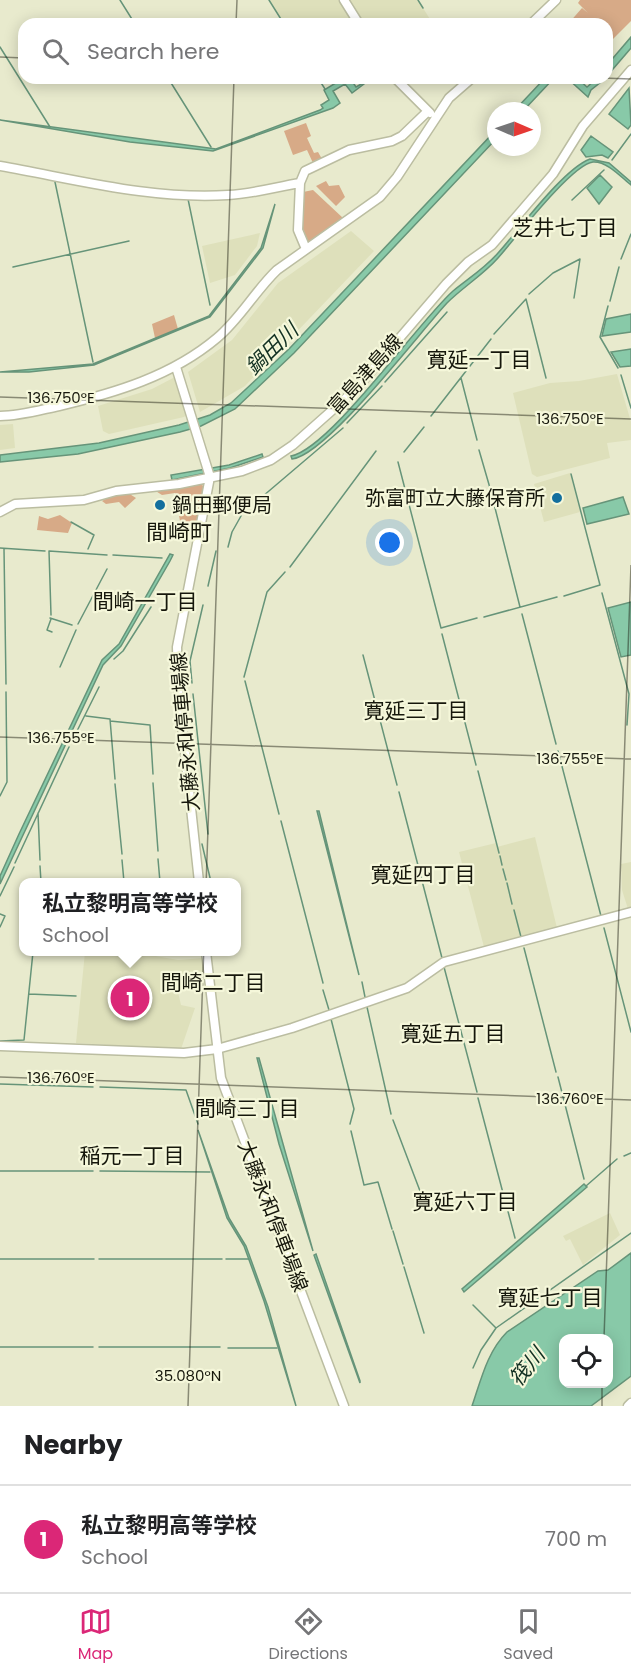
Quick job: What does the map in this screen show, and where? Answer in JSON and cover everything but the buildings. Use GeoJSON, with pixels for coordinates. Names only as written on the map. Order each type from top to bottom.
{"type":"FeatureCollection","features":[{"type":"Feature","properties":{"kind":"street"},"geometry":{"type":"LineString","coordinates":[[344,0],[355,18]]}},
{"type":"Feature","properties":{"kind":"street"},"geometry":{"type":"LineString","coordinates":[[537,18],[556,0]]}},
{"type":"Feature","properties":{"kind":"street","name":"富島津島線"},"geometry":{"type":"LineString","coordinates":[[0,512],[15,504],[84,500],[116,491],[179,484],[209,473],[242,471],[271,460],[293,445],[340,405],[446,284],[468,262],[492,245],[553,174],[583,126],[631,70]]}},
{"type":"Feature","properties":{"kind":"street"},"geometry":{"type":"LineString","coordinates":[[401,84],[427,112],[438,115]]}},
{"type":"Feature","properties":{"kind":"street"},"geometry":{"type":"LineString","coordinates":[[0,416],[92,399],[154,377],[176,367],[219,337],[263,283],[306,249],[380,197],[397,177],[449,98],[465,84]]}},
{"type":"Feature","properties":{"kind":"street"},"geometry":{"type":"LineString","coordinates":[[306,249],[298,234],[302,174],[309,168],[349,150],[392,141],[402,136],[427,112]]}},
{"type":"Feature","properties":{"kind":"street"},"geometry":{"type":"LineString","coordinates":[[0,166],[134,191],[190,195],[229,195],[300,183]]}},
{"type":"Feature","properties":{"kind":"street"},"geometry":{"type":"LineString","coordinates":[[176,367],[209,473]]}},
{"type":"Feature","properties":{"kind":"street","name":"大藤永和停車場線"},"geometry":{"type":"LineString","coordinates":[[199,878],[178,688],[177,647],[209,473]]}},
{"type":"Feature","properties":{"kind":"street"},"geometry":{"type":"LineString","coordinates":[[0,1046],[184,1053],[216,1049],[292,1028],[407,988],[444,962],[631,912]]}},
{"type":"Feature","properties":{"kind":"street","name":"大藤永和停車場線"},"geometry":{"type":"LineString","coordinates":[[207,956],[221,1078],[344,1406]]}},
{"type":"Feature","properties":{"kind":"shaded area"},"geometry":{"type":"Polygon","coordinates":[[[269,0],[341,0],[352,18],[280,18],[269,0]]]}},
{"type":"Feature","properties":{"kind":"shaded area"},"geometry":{"type":"Polygon","coordinates":[[[348,0],[418,0],[429,18],[359,18],[348,0]]]}},
{"type":"Feature","properties":{"kind":"shaded area"},"geometry":{"type":"Polygon","coordinates":[[[580,0],[631,0],[631,21],[613,39],[613,18],[573,18],[582,8],[588,13],[578,3],[580,0]]]}},
{"type":"Feature","properties":{"kind":"shaded area"},"geometry":{"type":"Polygon","coordinates":[[[306,123],[311,136],[307,138],[314,153],[318,152],[322,159],[313,163],[307,150],[293,155],[284,131],[306,123]]]}},
{"type":"Feature","properties":{"kind":"shaded area"},"geometry":{"type":"Polygon","coordinates":[[[326,181],[329,186],[339,185],[345,197],[336,206],[316,186],[326,181]]]}},
{"type":"Feature","properties":{"kind":"shaded area"},"geometry":{"type":"Polygon","coordinates":[[[313,190],[343,218],[309,242],[303,239],[301,229],[303,192],[313,190]]]}},
{"type":"Feature","properties":{"kind":"shaded area"},"geometry":{"type":"Polygon","coordinates":[[[351,231],[374,251],[245,386],[200,412],[188,372],[232,340],[278,283],[351,231]]]}},
{"type":"Feature","properties":{"kind":"shaded area"},"geometry":{"type":"Polygon","coordinates":[[[260,233],[257,246],[235,275],[210,283],[202,246],[260,233]]]}},
{"type":"Feature","properties":{"kind":"shaded area"},"geometry":{"type":"Polygon","coordinates":[[[174,315],[178,329],[155,338],[152,324],[174,315]]]}},
{"type":"Feature","properties":{"kind":"shaded area"},"geometry":{"type":"Polygon","coordinates":[[[617,374],[631,422],[631,440],[607,443],[610,458],[537,477],[532,474],[513,393],[550,383],[579,381],[617,374]]]}},
{"type":"Feature","properties":{"kind":"shaded area"},"geometry":{"type":"Polygon","coordinates":[[[175,377],[187,414],[184,417],[109,434],[103,431],[98,406],[152,389],[175,377]]]}},
{"type":"Feature","properties":{"kind":"shaded area"},"geometry":{"type":"Polygon","coordinates":[[[13,424],[15,448],[0,450],[0,425],[13,424]]]}},
{"type":"Feature","properties":{"kind":"shaded area","name":"弥富町立大藤保育所"},"geometry":{"type":"Polygon","coordinates":[[[570,473],[580,512],[544,522],[534,484],[570,473]]]}},
{"type":"Feature","properties":{"kind":"shaded area"},"geometry":{"type":"Polygon","coordinates":[[[199,484],[204,486],[196,534],[192,536],[182,532],[175,493],[162,495],[154,490],[199,484]]]}},
{"type":"Feature","properties":{"kind":"shaded area"},"geometry":{"type":"Polygon","coordinates":[[[128,493],[136,498],[125,508],[119,502],[106,504],[102,501],[113,495],[128,493]]]}},
{"type":"Feature","properties":{"kind":"shaded area"},"geometry":{"type":"Polygon","coordinates":[[[60,515],[72,523],[68,533],[37,530],[39,516],[48,519],[60,515]]]}},
{"type":"Feature","properties":{"kind":"shaded area"},"geometry":{"type":"Polygon","coordinates":[[[535,837],[557,928],[484,947],[459,852],[496,843],[497,847],[535,837]]]}},
{"type":"Feature","properties":{"kind":"shaded area"},"geometry":{"type":"Polygon","coordinates":[[[631,862],[631,907],[628,909],[622,890],[621,864],[631,862]]]}},
{"type":"Feature","properties":{"kind":"shaded area"},"geometry":{"type":"Polygon","coordinates":[[[85,956],[156,956],[178,960],[204,958],[206,979],[179,978],[178,992],[181,1005],[195,1008],[181,1049],[76,1043],[85,956]]]}},
{"type":"Feature","properties":{"kind":"shaded area"},"geometry":{"type":"Polygon","coordinates":[[[610,1213],[620,1235],[583,1265],[570,1239],[566,1241],[563,1236],[610,1213]]]}},
{"type":"Feature","properties":{"kind":"water"},"geometry":{"type":"Polygon","coordinates":[[[631,37],[631,48],[613,69],[613,58],[631,37]]]}},
{"type":"Feature","properties":{"kind":"water"},"geometry":{"type":"Polygon","coordinates":[[[334,84],[345,84],[333,91],[340,103],[333,108],[213,151],[130,142],[0,120],[216,149],[320,110],[323,108],[321,105],[329,100],[324,90],[334,84]]]}},
{"type":"Feature","properties":{"kind":"water"},"geometry":{"type":"Polygon","coordinates":[[[345,84],[354,84],[356,87],[364,84],[352,93],[345,84]]]}},
{"type":"Feature","properties":{"kind":"water"},"geometry":{"type":"Polygon","coordinates":[[[539,84],[548,84],[531,102],[522,102],[539,84]]]}},
{"type":"Feature","properties":{"kind":"water"},"geometry":{"type":"Polygon","coordinates":[[[574,84],[584,84],[587,87],[590,84],[598,84],[591,90],[588,97],[574,84]]]}},
{"type":"Feature","properties":{"kind":"water"},"geometry":{"type":"Polygon","coordinates":[[[629,88],[631,125],[628,129],[609,114],[629,88]]]}},
{"type":"Feature","properties":{"kind":"water"},"geometry":{"type":"Polygon","coordinates":[[[591,136],[613,152],[608,158],[602,155],[586,157],[581,150],[591,136]]]}},
{"type":"Feature","properties":{"kind":"water"},"geometry":{"type":"Polygon","coordinates":[[[487,140],[487,149],[294,353],[235,409],[201,426],[180,432],[78,454],[0,462],[0,455],[99,443],[179,425],[210,415],[231,403],[289,349],[487,140]]]}},
{"type":"Feature","properties":{"kind":"water"},"geometry":{"type":"Polygon","coordinates":[[[590,159],[609,163],[631,182],[631,185],[614,170],[598,162],[584,166],[572,175],[492,264],[447,303],[349,416],[308,452],[292,459],[291,456],[308,448],[328,432],[453,291],[493,258],[567,175],[590,159]]]}},
{"type":"Feature","properties":{"kind":"water"},"geometry":{"type":"Polygon","coordinates":[[[600,175],[612,187],[599,204],[587,188],[600,175]]]}},
{"type":"Feature","properties":{"kind":"water"},"geometry":{"type":"Polygon","coordinates":[[[275,204],[263,248],[210,317],[94,365],[29,372],[0,372],[93,364],[209,316],[261,248],[275,204]]]}},
{"type":"Feature","properties":{"kind":"water"},"geometry":{"type":"Polygon","coordinates":[[[631,314],[631,332],[602,336],[606,319],[631,314]]]}},
{"type":"Feature","properties":{"kind":"water"},"geometry":{"type":"Polygon","coordinates":[[[631,349],[631,366],[620,367],[611,352],[631,349]]]}},
{"type":"Feature","properties":{"kind":"water"},"geometry":{"type":"Polygon","coordinates":[[[262,454],[263,457],[230,468],[172,480],[171,475],[229,465],[262,454]]]}},
{"type":"Feature","properties":{"kind":"water"},"geometry":{"type":"Polygon","coordinates":[[[623,497],[629,514],[587,524],[583,508],[623,497]]]}},
{"type":"Feature","properties":{"kind":"water"},"geometry":{"type":"Polygon","coordinates":[[[170,554],[173,555],[170,561],[121,646],[103,665],[0,884],[0,876],[19,834],[102,660],[119,644],[170,554]]]}},
{"type":"Feature","properties":{"kind":"water"},"geometry":{"type":"Polygon","coordinates":[[[631,602],[631,655],[621,657],[608,608],[631,602]]]}},
{"type":"Feature","properties":{"kind":"water"},"geometry":{"type":"Polygon","coordinates":[[[317,811],[319,811],[359,975],[317,811]]]}},
{"type":"Feature","properties":{"kind":"water"},"geometry":{"type":"Polygon","coordinates":[[[257,1058],[259,1058],[313,1251],[279,1144],[257,1058]]]}},
{"type":"Feature","properties":{"kind":"water"},"geometry":{"type":"Polygon","coordinates":[[[198,1130],[229,1218],[246,1246],[268,1307],[296,1406],[264,1301],[244,1246],[227,1218],[198,1130]]]}},
{"type":"Feature","properties":{"kind":"water"},"geometry":{"type":"Polygon","coordinates":[[[584,1184],[587,1187],[464,1292],[462,1289],[584,1184]]]}},
{"type":"Feature","properties":{"kind":"water","name":"筏川"},"geometry":{"type":"Polygon","coordinates":[[[631,1253],[631,1376],[591,1406],[472,1406],[494,1348],[507,1332],[598,1271],[608,1270],[631,1253]]]}},
{"type":"Feature","properties":{"kind":"water"},"geometry":{"type":"Polygon","coordinates":[[[316,1254],[360,1381],[360,1383],[314,1255],[316,1254]]]}},
{"type":"Feature","properties":{"kind":"waterway"},"geometry":{"type":"LineString","coordinates":[[120,0],[131,18]]}},
{"type":"Feature","properties":{"kind":"waterway"},"geometry":{"type":"LineString","coordinates":[[269,0],[280,18]]}},
{"type":"Feature","properties":{"kind":"waterway"},"geometry":{"type":"LineString","coordinates":[[418,0],[423,8]]}},
{"type":"Feature","properties":{"kind":"waterway"},"geometry":{"type":"LineString","coordinates":[[0,47],[18,76]]}},
{"type":"Feature","properties":{"kind":"waterway"},"geometry":{"type":"LineString","coordinates":[[23,84],[50,127]]}},
{"type":"Feature","properties":{"kind":"waterway"},"geometry":{"type":"LineString","coordinates":[[172,84],[211,147]]}},
{"type":"Feature","properties":{"kind":"waterway"},"geometry":{"type":"LineString","coordinates":[[322,84],[325,89]]}},
{"type":"Feature","properties":{"kind":"waterway"},"geometry":{"type":"LineString","coordinates":[[612,160],[631,134]]}},
{"type":"Feature","properties":{"kind":"waterway"},"geometry":{"type":"LineString","coordinates":[[572,200],[604,170]]}},
{"type":"Feature","properties":{"kind":"waterway"},"geometry":{"type":"LineString","coordinates":[[55,182],[93,362]]}},
{"type":"Feature","properties":{"kind":"waterway"},"geometry":{"type":"LineString","coordinates":[[188,199],[210,305]]}},
{"type":"Feature","properties":{"kind":"waterway"},"geometry":{"type":"LineString","coordinates":[[621,259],[631,234]]}},
{"type":"Feature","properties":{"kind":"waterway"},"geometry":{"type":"LineString","coordinates":[[13,267],[129,241]]}},
{"type":"Feature","properties":{"kind":"waterway"},"geometry":{"type":"LineString","coordinates":[[529,294],[553,273],[580,259],[574,298]]}},
{"type":"Feature","properties":{"kind":"waterway"},"geometry":{"type":"LineString","coordinates":[[610,301],[619,267]]}},
{"type":"Feature","properties":{"kind":"waterway"},"geometry":{"type":"LineString","coordinates":[[494,334],[526,299],[546,378]]}},
{"type":"Feature","properties":{"kind":"waterway"},"geometry":{"type":"LineString","coordinates":[[608,306],[600,337],[618,368]]}},
{"type":"Feature","properties":{"kind":"waterway"},"geometry":{"type":"LineString","coordinates":[[385,382],[447,312]]}},
{"type":"Feature","properties":{"kind":"waterway"},"geometry":{"type":"LineString","coordinates":[[431,416],[491,339]]}},
{"type":"Feature","properties":{"kind":"waterway"},"geometry":{"type":"LineString","coordinates":[[621,375],[631,408]]}},
{"type":"Feature","properties":{"kind":"waterway"},"geometry":{"type":"LineString","coordinates":[[461,378],[477,440]]}},
{"type":"Feature","properties":{"kind":"waterway"},"geometry":{"type":"LineString","coordinates":[[347,423],[382,386]]}},
{"type":"Feature","properties":{"kind":"waterway"},"geometry":{"type":"LineString","coordinates":[[404,452],[424,427]]}},
{"type":"Feature","properties":{"kind":"waterway"},"geometry":{"type":"LineString","coordinates":[[256,502],[343,428]]}},
{"type":"Feature","properties":{"kind":"waterway"},"geometry":{"type":"LineString","coordinates":[[479,450],[490,488]]}},
{"type":"Feature","properties":{"kind":"waterway"},"geometry":{"type":"LineString","coordinates":[[290,567],[376,451]]}},
{"type":"Feature","properties":{"kind":"waterway"},"geometry":{"type":"LineString","coordinates":[[398,462],[441,628],[477,618]]}},
{"type":"Feature","properties":{"kind":"waterway"},"geometry":{"type":"LineString","coordinates":[[564,596],[600,585],[571,474]]}},
{"type":"Feature","properties":{"kind":"waterway"},"geometry":{"type":"LineString","coordinates":[[492,496],[520,607]]}},
{"type":"Feature","properties":{"kind":"waterway"},"geometry":{"type":"LineString","coordinates":[[228,547],[232,532],[241,516]]}},
{"type":"Feature","properties":{"kind":"waterway"},"geometry":{"type":"LineString","coordinates":[[71,522],[94,535],[88,549]]}},
{"type":"Feature","properties":{"kind":"waterway"},"geometry":{"type":"LineString","coordinates":[[0,548],[45,551]]}},
{"type":"Feature","properties":{"kind":"waterway"},"geometry":{"type":"LineString","coordinates":[[4,549],[6,684]]}},
{"type":"Feature","properties":{"kind":"waterway"},"geometry":{"type":"LineString","coordinates":[[51,615],[49,551],[107,555]]}},
{"type":"Feature","properties":{"kind":"waterway"},"geometry":{"type":"LineString","coordinates":[[208,586],[216,551]]}},
{"type":"Feature","properties":{"kind":"waterway"},"geometry":{"type":"LineString","coordinates":[[113,555],[162,558]]}},
{"type":"Feature","properties":{"kind":"waterway"},"geometry":{"type":"LineString","coordinates":[[78,624],[107,569]]}},
{"type":"Feature","properties":{"kind":"waterway"},"geometry":{"type":"LineString","coordinates":[[244,677],[267,592],[285,572]]}},
{"type":"Feature","properties":{"kind":"waterway"},"geometry":{"type":"LineString","coordinates":[[602,593],[629,694],[627,725]]}},
{"type":"Feature","properties":{"kind":"waterway"},"geometry":{"type":"LineString","coordinates":[[484,617],[557,597]]}},
{"type":"Feature","properties":{"kind":"waterway"},"geometry":{"type":"LineString","coordinates":[[192,683],[190,661],[203,605]]}},
{"type":"Feature","properties":{"kind":"waterway"},"geometry":{"type":"LineString","coordinates":[[114,659],[123,651],[151,607]]}},
{"type":"Feature","properties":{"kind":"waterway"},"geometry":{"type":"LineString","coordinates":[[522,614],[556,744]]}},
{"type":"Feature","properties":{"kind":"waterway"},"geometry":{"type":"LineString","coordinates":[[50,618],[72,625]]}},
{"type":"Feature","properties":{"kind":"waterway"},"geometry":{"type":"LineString","coordinates":[[51,619],[47,630],[52,632]]}},
{"type":"Feature","properties":{"kind":"waterway"},"geometry":{"type":"LineString","coordinates":[[60,667],[76,630]]}},
{"type":"Feature","properties":{"kind":"waterway"},"geometry":{"type":"LineString","coordinates":[[442,634],[476,765]]}},
{"type":"Feature","properties":{"kind":"waterway"},"geometry":{"type":"LineString","coordinates":[[363,655],[397,785]]}},
{"type":"Feature","properties":{"kind":"waterway"},"geometry":{"type":"LineString","coordinates":[[245,681],[279,814]]}},
{"type":"Feature","properties":{"kind":"waterway"},"geometry":{"type":"LineString","coordinates":[[73,739],[99,687]]}},
{"type":"Feature","properties":{"kind":"waterway"},"geometry":{"type":"LineString","coordinates":[[0,796],[7,782],[6,692]]}},
{"type":"Feature","properties":{"kind":"waterway"},"geometry":{"type":"LineString","coordinates":[[193,694],[208,834]]}},
{"type":"Feature","properties":{"kind":"waterway"},"geometry":{"type":"LineString","coordinates":[[86,716],[110,719],[115,779]]}},
{"type":"Feature","properties":{"kind":"waterway"},"geometry":{"type":"LineString","coordinates":[[110,721],[150,725],[153,774]]}},
{"type":"Feature","properties":{"kind":"waterway"},"geometry":{"type":"LineString","coordinates":[[15,863],[69,747]]}},
{"type":"Feature","properties":{"kind":"waterway"},"geometry":{"type":"LineString","coordinates":[[558,751],[601,916]]}},
{"type":"Feature","properties":{"kind":"waterway"},"geometry":{"type":"LineString","coordinates":[[478,771],[499,853]]}},
{"type":"Feature","properties":{"kind":"waterway"},"geometry":{"type":"LineString","coordinates":[[153,783],[158,851]]}},
{"type":"Feature","properties":{"kind":"waterway"},"geometry":{"type":"LineString","coordinates":[[115,784],[122,854]]}},
{"type":"Feature","properties":{"kind":"waterway"},"geometry":{"type":"LineString","coordinates":[[399,792],[442,958]]}},
{"type":"Feature","properties":{"kind":"waterway"},"geometry":{"type":"LineString","coordinates":[[38,813],[40,860]]}},
{"type":"Feature","properties":{"kind":"waterway"},"geometry":{"type":"LineString","coordinates":[[281,821],[323,983]]}},
{"type":"Feature","properties":{"kind":"waterway"},"geometry":{"type":"LineString","coordinates":[[202,844],[210,878]]}},
{"type":"Feature","properties":{"kind":"waterway"},"geometry":{"type":"LineString","coordinates":[[500,856],[502,865]]}},
{"type":"Feature","properties":{"kind":"waterway"},"geometry":{"type":"LineString","coordinates":[[158,859],[160,878]]}},
{"type":"Feature","properties":{"kind":"waterway"},"geometry":{"type":"LineString","coordinates":[[122,860],[124,878]]}},
{"type":"Feature","properties":{"kind":"waterway"},"geometry":{"type":"LineString","coordinates":[[40,866],[41,878]]}},
{"type":"Feature","properties":{"kind":"waterway"},"geometry":{"type":"LineString","coordinates":[[0,896],[14,867]]}},
{"type":"Feature","properties":{"kind":"waterway"},"geometry":{"type":"LineString","coordinates":[[503,869],[506,880]]}},
{"type":"Feature","properties":{"kind":"waterway"},"geometry":{"type":"LineString","coordinates":[[507,883],[512,904]]}},
{"type":"Feature","properties":{"kind":"waterway"},"geometry":{"type":"LineString","coordinates":[[514,910],[521,937]]}},
{"type":"Feature","properties":{"kind":"waterway"},"geometry":{"type":"LineString","coordinates":[[0,914],[5,916],[0,927]]}},
{"type":"Feature","properties":{"kind":"waterway"},"geometry":{"type":"LineString","coordinates":[[604,928],[631,1032]]}},
{"type":"Feature","properties":{"kind":"waterway"},"geometry":{"type":"LineString","coordinates":[[524,948],[556,1072]]}},
{"type":"Feature","properties":{"kind":"waterway"},"geometry":{"type":"LineString","coordinates":[[0,1041],[24,1040],[33,956]]}},
{"type":"Feature","properties":{"kind":"waterway"},"geometry":{"type":"LineString","coordinates":[[444,967],[477,1092]]}},
{"type":"Feature","properties":{"kind":"waterway"},"geometry":{"type":"LineString","coordinates":[[362,982],[365,997]]}},
{"type":"Feature","properties":{"kind":"waterway"},"geometry":{"type":"LineString","coordinates":[[323,990],[329,1010]]}},
{"type":"Feature","properties":{"kind":"waterway"},"geometry":{"type":"LineString","coordinates":[[29,994],[76,996]]}},
{"type":"Feature","properties":{"kind":"waterway"},"geometry":{"type":"LineString","coordinates":[[367,1007],[391,1114]]}},
{"type":"Feature","properties":{"kind":"waterway"},"geometry":{"type":"LineString","coordinates":[[331,1019],[354,1109],[350,1124]]}},
{"type":"Feature","properties":{"kind":"waterway"},"geometry":{"type":"LineString","coordinates":[[558,1077],[584,1179]]}},
{"type":"Feature","properties":{"kind":"waterway"},"geometry":{"type":"LineString","coordinates":[[0,1084],[93,1087]]}},
{"type":"Feature","properties":{"kind":"waterway"},"geometry":{"type":"LineString","coordinates":[[100,1087],[186,1090],[198,1124]]}},
{"type":"Feature","properties":{"kind":"waterway"},"geometry":{"type":"LineString","coordinates":[[478,1098],[503,1193]]}},
{"type":"Feature","properties":{"kind":"waterway"},"geometry":{"type":"LineString","coordinates":[[393,1120],[428,1212]]}},
{"type":"Feature","properties":{"kind":"waterway"},"geometry":{"type":"LineString","coordinates":[[351,1131],[364,1185],[378,1182],[392,1229]]}},
{"type":"Feature","properties":{"kind":"waterway"},"geometry":{"type":"LineString","coordinates":[[624,1156],[631,1153]]}},
{"type":"Feature","properties":{"kind":"waterway"},"geometry":{"type":"LineString","coordinates":[[586,1186],[617,1159]]}},
{"type":"Feature","properties":{"kind":"waterway"},"geometry":{"type":"LineString","coordinates":[[0,1171],[93,1171]]}},
{"type":"Feature","properties":{"kind":"waterway"},"geometry":{"type":"LineString","coordinates":[[100,1171],[210,1172]]}},
{"type":"Feature","properties":{"kind":"waterway"},"geometry":{"type":"LineString","coordinates":[[505,1200],[515,1238]]}},
{"type":"Feature","properties":{"kind":"waterway"},"geometry":{"type":"LineString","coordinates":[[393,1231],[403,1264]]}},
{"type":"Feature","properties":{"kind":"waterway"},"geometry":{"type":"LineString","coordinates":[[473,1368],[481,1350],[496,1328],[631,1233]]}},
{"type":"Feature","properties":{"kind":"waterway"},"geometry":{"type":"LineString","coordinates":[[0,1259],[94,1259]]}},
{"type":"Feature","properties":{"kind":"waterway"},"geometry":{"type":"LineString","coordinates":[[99,1259],[222,1259]]}},
{"type":"Feature","properties":{"kind":"waterway"},"geometry":{"type":"LineString","coordinates":[[226,1259],[249,1259]]}},
{"type":"Feature","properties":{"kind":"waterway"},"geometry":{"type":"LineString","coordinates":[[404,1267],[424,1333]]}},
{"type":"Feature","properties":{"kind":"waterway"},"geometry":{"type":"LineString","coordinates":[[473,1305],[496,1328]]}},
{"type":"Feature","properties":{"kind":"waterway"},"geometry":{"type":"LineString","coordinates":[[0,1347],[93,1347]]}},
{"type":"Feature","properties":{"kind":"waterway"},"geometry":{"type":"LineString","coordinates":[[99,1347],[220,1347]]}},
{"type":"Feature","properties":{"kind":"waterway"},"geometry":{"type":"LineString","coordinates":[[228,1348],[277,1348]]}},
{"type":"Feature","properties":{"kind":"place","name":"弥富町立大藤保育所"},"geometry":{"type":"Point","coordinates":[557,498]}},
{"type":"Feature","properties":{"kind":"place","name":"鍋田郵便局"},"geometry":{"type":"Point","coordinates":[160,505]}},
{"type":"Feature","properties":{"kind":"place","name":"私立黎明高等学校"},"geometry":{"type":"Point","coordinates":[130,998]}},
{"type":"Feature","properties":{"kind":"district","name":"芝井七丁目"},"geometry":{"type":"Point","coordinates":[565,228]}},
{"type":"Feature","properties":{"kind":"district","name":"寛延一丁目"},"geometry":{"type":"Point","coordinates":[479,360]}},
{"type":"Feature","properties":{"kind":"district","name":"間崎町"},"geometry":{"type":"Point","coordinates":[179,532]}},
{"type":"Feature","properties":{"kind":"district","name":"間崎一丁目"},"geometry":{"type":"Point","coordinates":[145,602]}},
{"type":"Feature","properties":{"kind":"district","name":"寛延三丁目"},"geometry":{"type":"Point","coordinates":[416,711]}},
{"type":"Feature","properties":{"kind":"district","name":"寛延四丁目"},"geometry":{"type":"Point","coordinates":[423,875]}},
{"type":"Feature","properties":{"kind":"district","name":"間崎二丁目"},"geometry":{"type":"Point","coordinates":[213,983]}},
{"type":"Feature","properties":{"kind":"district","name":"寛延五丁目"},"geometry":{"type":"Point","coordinates":[453,1034]}},
{"type":"Feature","properties":{"kind":"district","name":"間崎三丁目"},"geometry":{"type":"Point","coordinates":[247,1109]}},
{"type":"Feature","properties":{"kind":"district","name":"稲元一丁目"},"geometry":{"type":"Point","coordinates":[132,1156]}},
{"type":"Feature","properties":{"kind":"district","name":"寛延六丁目"},"geometry":{"type":"Point","coordinates":[465,1202]}},
{"type":"Feature","properties":{"kind":"district","name":"寛延七丁目"},"geometry":{"type":"Point","coordinates":[550,1298]}},
{"type":"Feature","properties":{"kind":"water label","name":"鍋田川"},"geometry":{"type":"Point","coordinates":[272,349]}}]}
